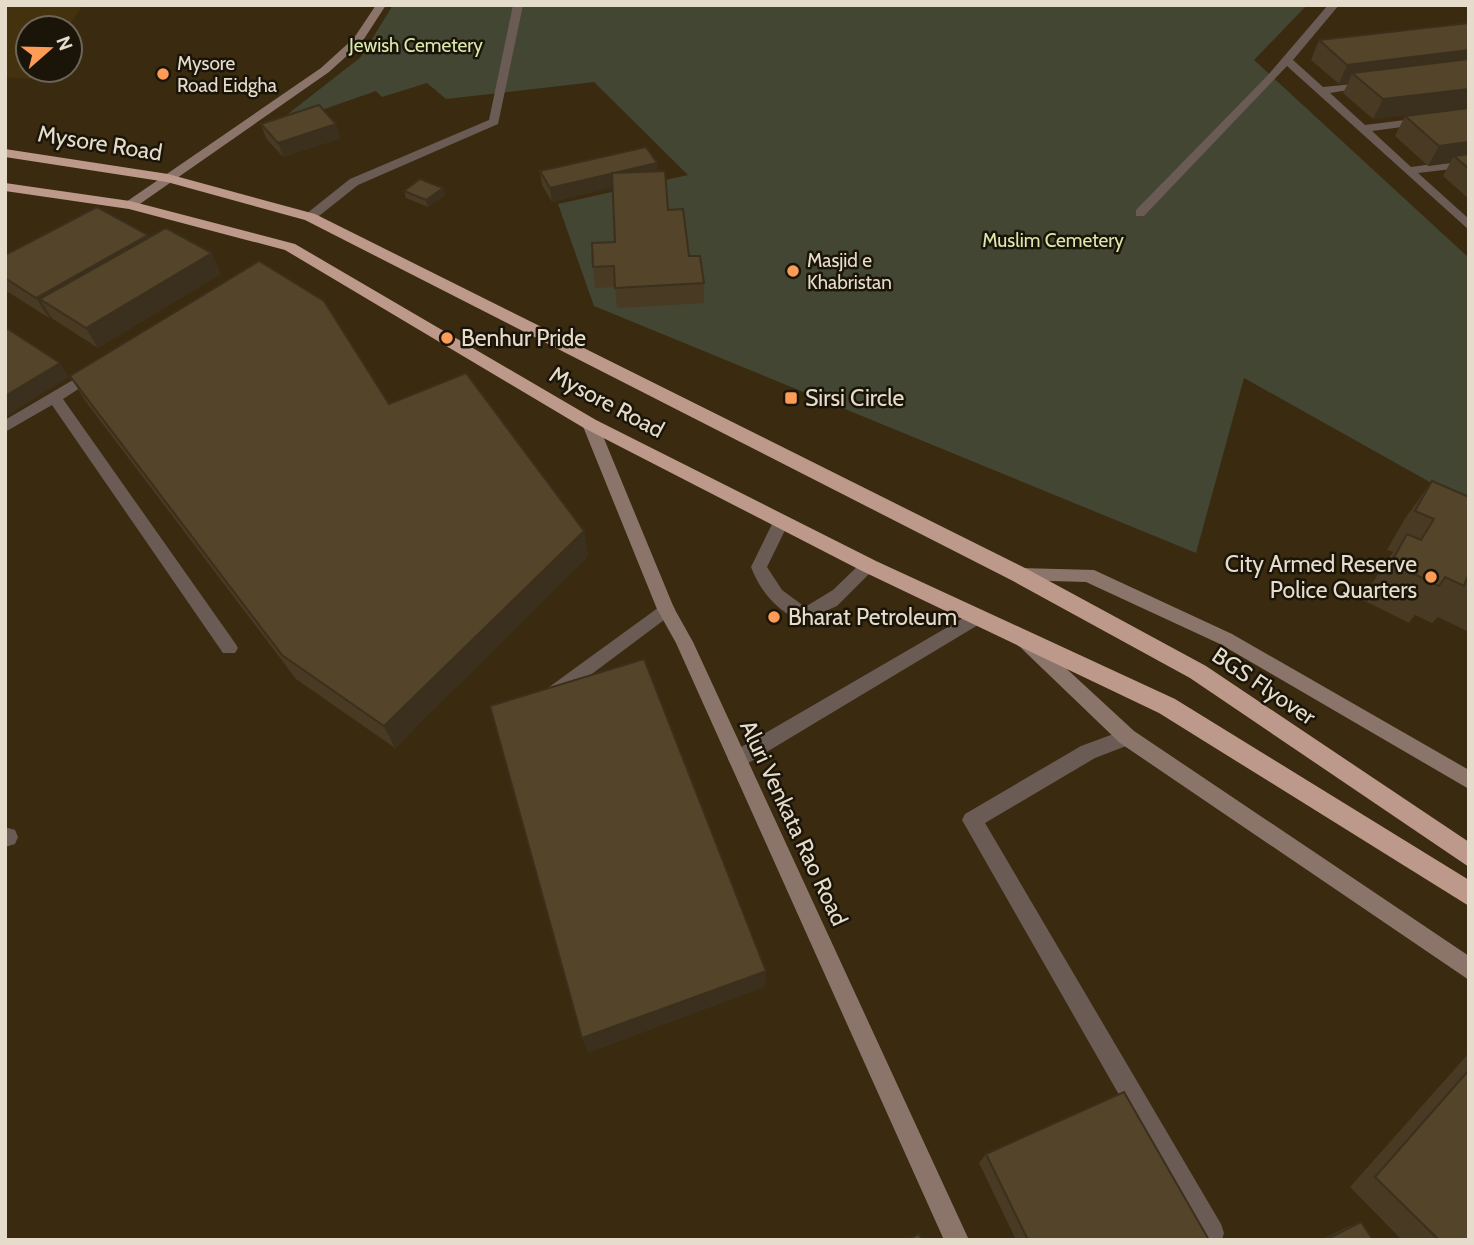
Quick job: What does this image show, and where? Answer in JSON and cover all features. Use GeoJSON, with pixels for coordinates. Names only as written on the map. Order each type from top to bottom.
{"type":"FeatureCollection","features":[{"type":"Feature","properties":{"kind":"highway","name":"Mysore Road"},"geometry":{"type":"LineString","coordinates":[[5,153],[168,178],[310,217],[1020,575]]}},
{"type":"Feature","properties":{"kind":"highway","name":"Mysore Road"},"geometry":{"type":"LineString","coordinates":[[5,187],[130,205],[290,247],[590,424],[869,566],[1021,638]]}},
{"type":"Feature","properties":{"kind":"highway","name":"BGS Flyover"},"geometry":{"type":"LineString","coordinates":[[1020,575],[1198,672],[1469,856]]}},
{"type":"Feature","properties":{"kind":"highway"},"geometry":{"type":"LineString","coordinates":[[1021,638],[1167,706],[1469,894]]}},
{"type":"Feature","properties":{"kind":"main road"},"geometry":{"type":"LineString","coordinates":[[130,205],[325,70],[358,40],[381,5]]}},
{"type":"Feature","properties":{"kind":"main road","name":"Aluri Venkata Rao Road"},"geometry":{"type":"LineString","coordinates":[[590,424],[666,609],[738,759],[957,1240]]}},
{"type":"Feature","properties":{"kind":"main road"},"geometry":{"type":"LineString","coordinates":[[1020,575],[1088,575],[1226,639],[1469,780]]}},
{"type":"Feature","properties":{"kind":"main road"},"geometry":{"type":"LineString","coordinates":[[1021,638],[1127,737],[1469,968]]}},
{"type":"Feature","properties":{"kind":"street"},"geometry":{"type":"LineString","coordinates":[[310,217],[354,182],[494,122],[518,5]]}},
{"type":"Feature","properties":{"kind":"street"},"geometry":{"type":"LineString","coordinates":[[1140,213],[1293,59],[1334,5]]}},
{"type":"Feature","properties":{"kind":"street"},"geometry":{"type":"LineString","coordinates":[[1293,59],[1320,90],[1467,222]]}},
{"type":"Feature","properties":{"kind":"street"},"geometry":{"type":"LineString","coordinates":[[1320,90],[1388,82]]}},
{"type":"Feature","properties":{"kind":"street"},"geometry":{"type":"LineString","coordinates":[[1362,128],[1469,115]]}},
{"type":"Feature","properties":{"kind":"street"},"geometry":{"type":"LineString","coordinates":[[1409,171],[1469,163]]}},
{"type":"Feature","properties":{"kind":"street"},"geometry":{"type":"LineString","coordinates":[[5,427],[113,361]]}},
{"type":"Feature","properties":{"kind":"street"},"geometry":{"type":"LineString","coordinates":[[53,396],[229,648]]}},
{"type":"Feature","properties":{"kind":"street"},"geometry":{"type":"LineString","coordinates":[[782,520],[760,567],[764,584],[778,598],[803,614],[817,611],[833,600],[869,566]]}},
{"type":"Feature","properties":{"kind":"street"},"geometry":{"type":"LineString","coordinates":[[545,699],[666,609]]}},
{"type":"Feature","properties":{"kind":"street"},"geometry":{"type":"LineString","coordinates":[[738,759],[976,617]]}},
{"type":"Feature","properties":{"kind":"street"},"geometry":{"type":"LineString","coordinates":[[1127,737],[1088,752],[972,820],[1212,1233]]}},
{"type":"Feature","properties":{"kind":"shaded area"},"geometry":{"type":"Polygon","coordinates":[[[5,5],[83,5],[77,14],[14,14],[14,78],[5,77],[5,5]]]}},
{"type":"Feature","properties":{"kind":"green space","name":"Muslim Cemetery"},"geometry":{"type":"Polygon","coordinates":[[[393,5],[1307,5],[1254,60],[1469,258],[1469,504],[1244,378],[1196,553],[594,306],[558,204],[688,175],[594,82],[446,99],[427,83],[382,97],[376,91],[270,128],[361,57],[393,5]]]}},
{"type":"Feature","properties":{"kind":"building"},"geometry":{"type":"Polygon","coordinates":[[[1469,23],[1469,50],[1347,65],[1319,40],[1469,23]]]}},
{"type":"Feature","properties":{"kind":"building"},"geometry":{"type":"Polygon","coordinates":[[[1469,59],[1469,89],[1383,99],[1352,73],[1469,59]]]}},
{"type":"Feature","properties":{"kind":"building"},"geometry":{"type":"Polygon","coordinates":[[[319,105],[336,124],[278,143],[261,124],[319,105]]]}},
{"type":"Feature","properties":{"kind":"building"},"geometry":{"type":"Polygon","coordinates":[[[1469,108],[1469,142],[1439,146],[1405,116],[1469,108]]]}},
{"type":"Feature","properties":{"kind":"building"},"geometry":{"type":"Polygon","coordinates":[[[646,147],[657,163],[550,188],[540,171],[646,147]]]}},
{"type":"Feature","properties":{"kind":"building"},"geometry":{"type":"Polygon","coordinates":[[[1469,154],[1469,169],[1454,156],[1469,154]]]}},
{"type":"Feature","properties":{"kind":"building"},"geometry":{"type":"Polygon","coordinates":[[[665,171],[668,210],[683,209],[689,256],[700,256],[704,283],[615,288],[614,266],[593,267],[592,243],[615,242],[612,173],[665,171]]]}},
{"type":"Feature","properties":{"kind":"building"},"geometry":{"type":"Polygon","coordinates":[[[420,179],[443,188],[426,200],[404,191],[420,179]]]}},
{"type":"Feature","properties":{"kind":"building"},"geometry":{"type":"Polygon","coordinates":[[[97,207],[148,235],[36,298],[5,278],[5,255],[97,207]]]}},
{"type":"Feature","properties":{"kind":"building"},"geometry":{"type":"Polygon","coordinates":[[[166,228],[212,253],[86,328],[40,299],[166,228]]]}},
{"type":"Feature","properties":{"kind":"building"},"geometry":{"type":"Polygon","coordinates":[[[259,261],[324,301],[389,404],[466,373],[584,531],[384,726],[282,655],[70,376],[259,261]]]}},
{"type":"Feature","properties":{"kind":"building"},"geometry":{"type":"Polygon","coordinates":[[[8,329],[60,363],[5,396],[5,330],[8,329]]]}},
{"type":"Feature","properties":{"kind":"building"},"geometry":{"type":"Polygon","coordinates":[[[1432,481],[1469,497],[1469,579],[1467,578],[1464,586],[1445,577],[1439,586],[1391,563],[1407,534],[1421,540],[1434,519],[1415,511],[1432,481]]]}},
{"type":"Feature","properties":{"kind":"building"},"geometry":{"type":"Polygon","coordinates":[[[644,659],[766,971],[582,1038],[490,706],[644,659]]]}},
{"type":"Feature","properties":{"kind":"building"},"geometry":{"type":"Polygon","coordinates":[[[1469,1070],[1469,1240],[1439,1240],[1375,1177],[1469,1070]]]}},
{"type":"Feature","properties":{"kind":"building"},"geometry":{"type":"Polygon","coordinates":[[[1124,1092],[1209,1240],[1028,1240],[986,1154],[1124,1092]]]}},
{"type":"Feature","properties":{"kind":"building"},"geometry":{"type":"Polygon","coordinates":[[[1361,1222],[1373,1240],[1325,1240],[1361,1222]]]}},
{"type":"Feature","properties":{"kind":"building"},"geometry":{"type":"Polygon","coordinates":[[[919,1234],[922,1240],[907,1240],[919,1234]]]}},
{"type":"Feature","properties":{"kind":"place","name":"Mysore Road Eidgha"},"geometry":{"type":"Point","coordinates":[163,74]}},
{"type":"Feature","properties":{"kind":"place","name":"Masjid e Khabristan"},"geometry":{"type":"Point","coordinates":[793,271]}},
{"type":"Feature","properties":{"kind":"place","name":"Benhur Pride"},"geometry":{"type":"Point","coordinates":[447,338]}},
{"type":"Feature","properties":{"kind":"place","name":"Sirsi Circle"},"geometry":{"type":"Point","coordinates":[791,398]}},
{"type":"Feature","properties":{"kind":"place","name":"City Armed Reserve Police Quarters"},"geometry":{"type":"Point","coordinates":[1431,577]}},
{"type":"Feature","properties":{"kind":"place","name":"Bharat Petroleum"},"geometry":{"type":"Point","coordinates":[774,617]}},
{"type":"Feature","properties":{"kind":"park label","name":"Jewish Cemetery"},"geometry":{"type":"Point","coordinates":[416,45]}}]}
